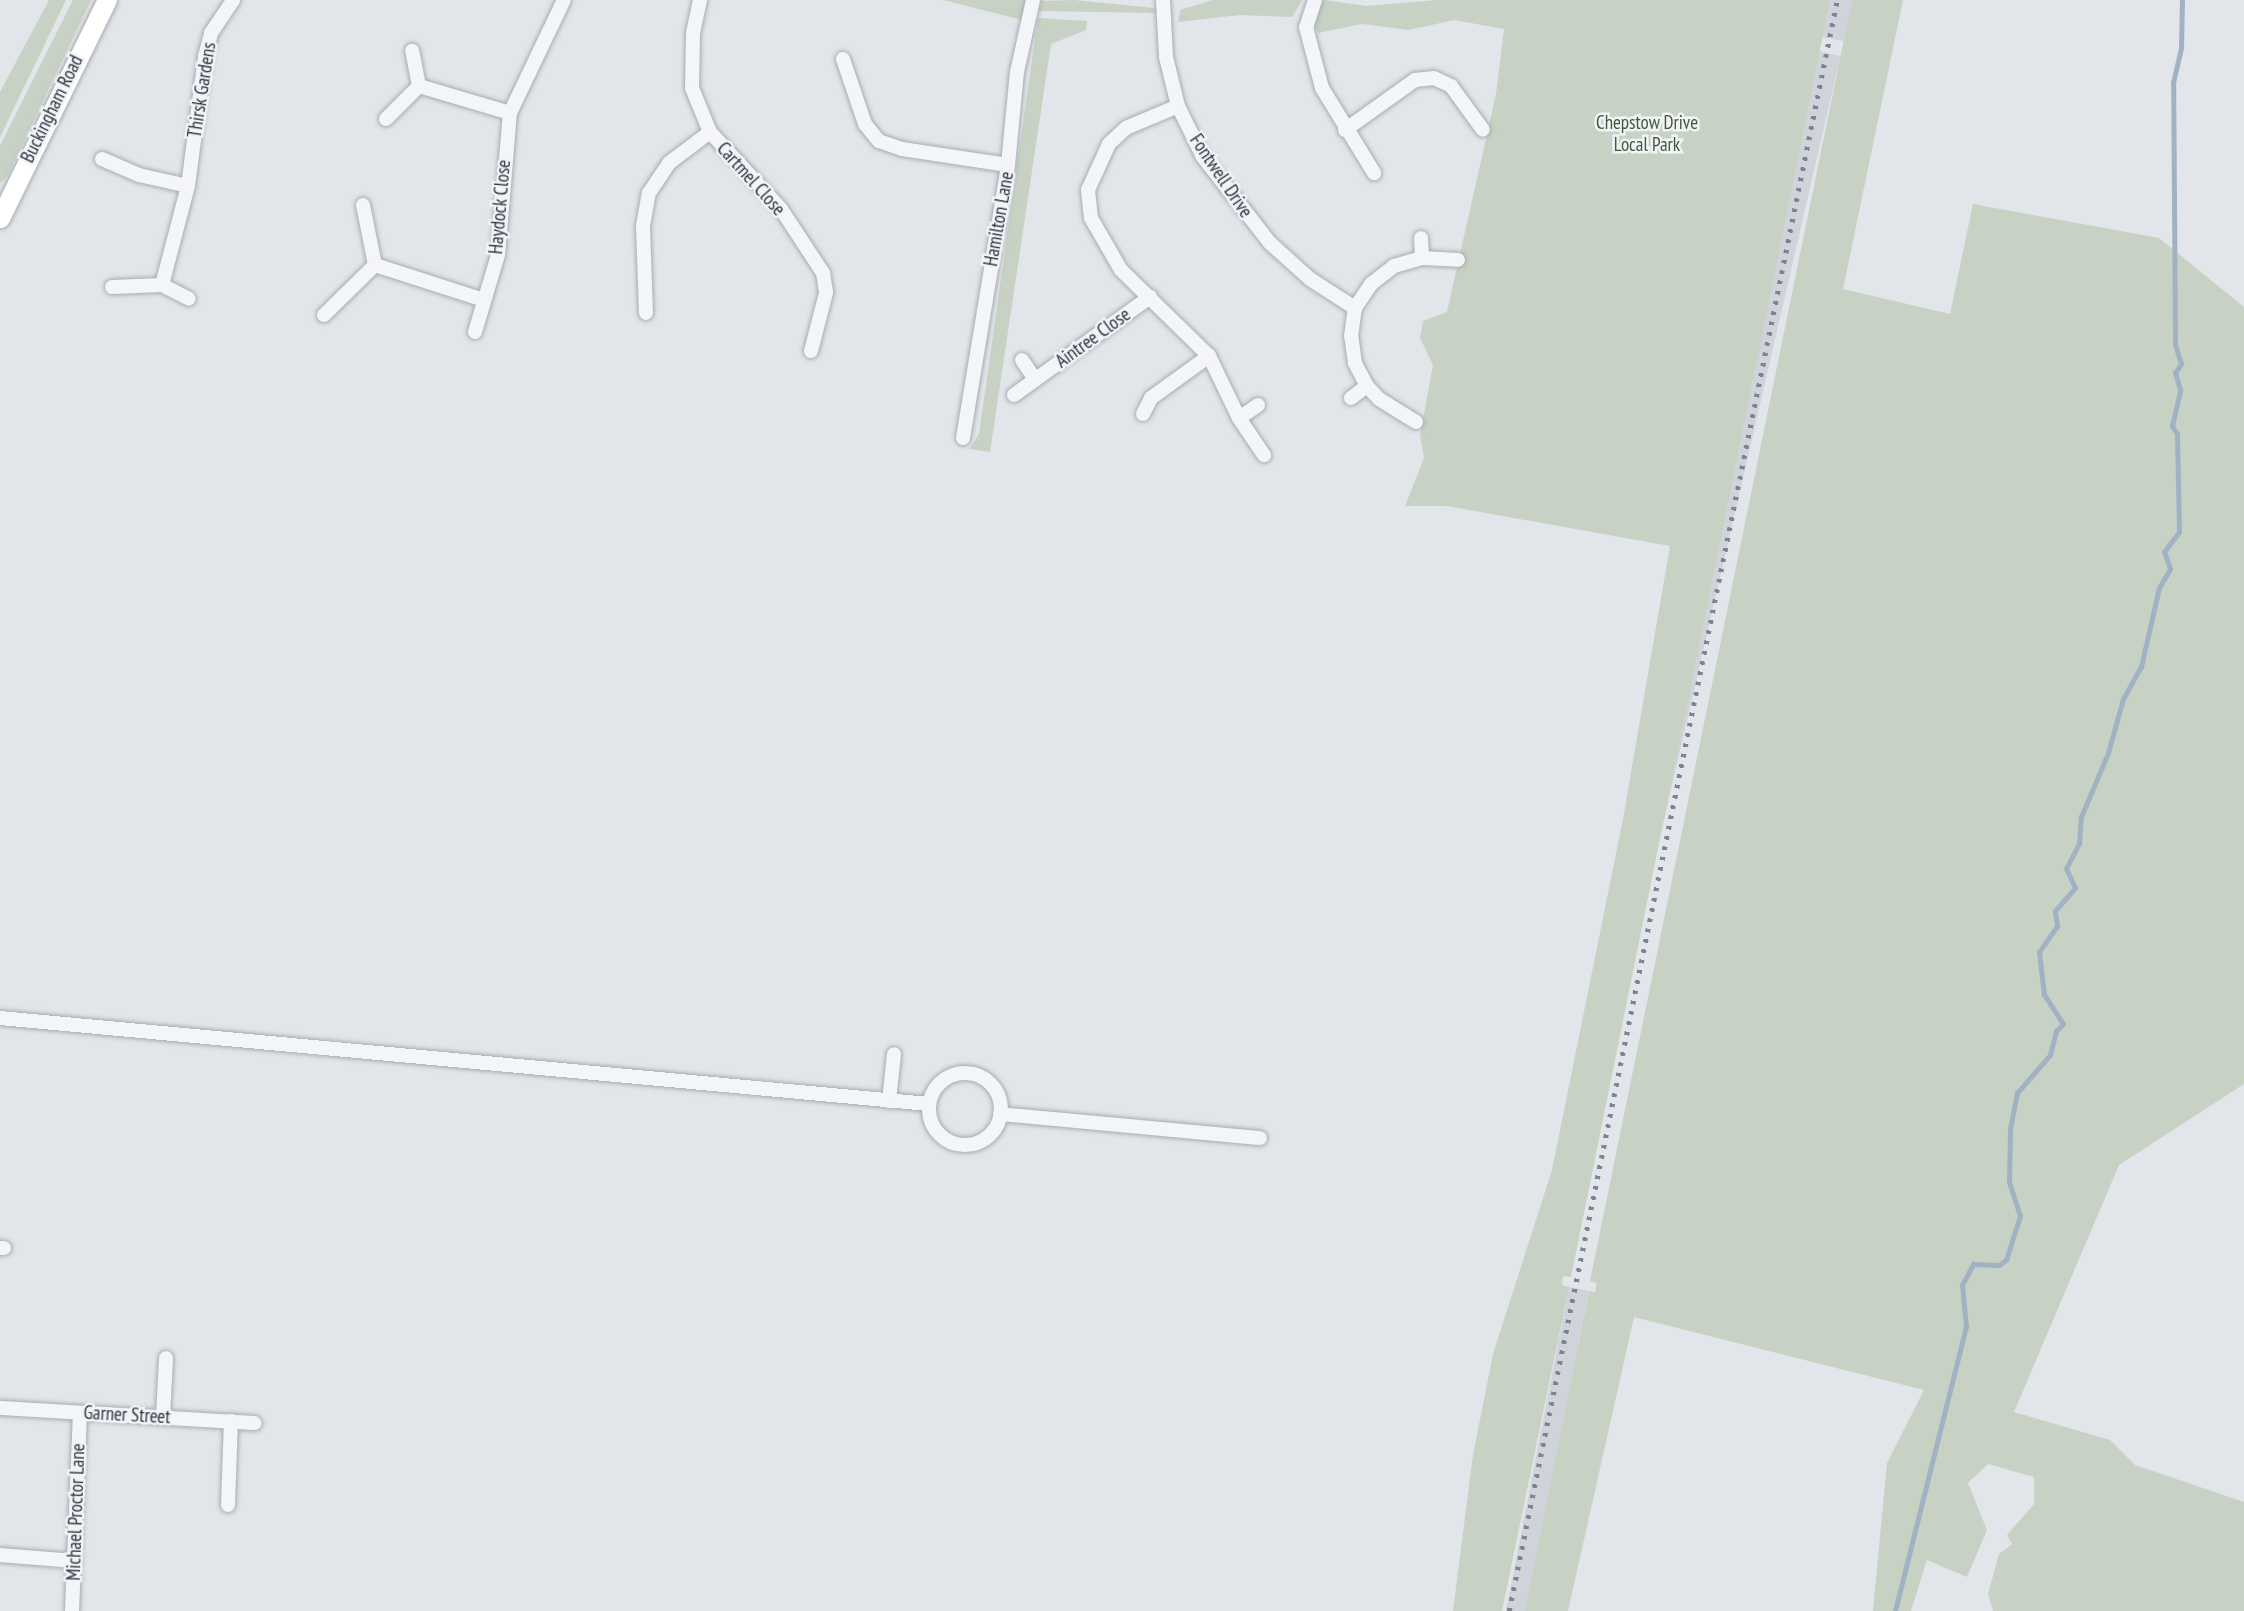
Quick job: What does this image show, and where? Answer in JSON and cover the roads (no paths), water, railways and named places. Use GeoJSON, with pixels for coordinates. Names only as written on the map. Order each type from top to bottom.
{"type":"FeatureCollection","features":[{"type":"Feature","properties":{"kind":"main road","name":"Buckingham Road"},"geometry":{"type":"LineString","coordinates":[[2,210],[107,0]]}},
{"type":"Feature","properties":{"kind":"street","name":"Thirsk Gardens"},"geometry":{"type":"LineString","coordinates":[[162,285],[188,186],[205,56],[211,33],[233,0]]}},
{"type":"Feature","properties":{"kind":"street","name":"Haydock Close"},"geometry":{"type":"LineString","coordinates":[[475,332],[498,255],[510,113],[564,0]]}},
{"type":"Feature","properties":{"kind":"street","name":"Cartmel Close"},"geometry":{"type":"LineString","coordinates":[[700,0],[692,33],[692,88],[710,132],[780,209],[823,273],[826,293],[811,351]]}},
{"type":"Feature","properties":{"kind":"street","name":"Hamilton Lane"},"geometry":{"type":"LineString","coordinates":[[963,439],[1008,165],[1017,72],[1033,0]]}},
{"type":"Feature","properties":{"kind":"street","name":"Fontwell Drive"},"geometry":{"type":"LineString","coordinates":[[1164,0],[1166,57],[1178,106],[1203,156],[1238,207],[1310,279],[1355,308]]}},
{"type":"Feature","properties":{"kind":"street"},"geometry":{"type":"LineString","coordinates":[[1315,0],[1306,27],[1322,88],[1345,130],[1374,173]]}},
{"type":"Feature","properties":{"kind":"street"},"geometry":{"type":"LineString","coordinates":[[412,51],[419,86]]}},
{"type":"Feature","properties":{"kind":"street"},"geometry":{"type":"LineString","coordinates":[[843,60],[865,124],[880,141],[902,149],[1008,165]]}},
{"type":"Feature","properties":{"kind":"street"},"geometry":{"type":"LineString","coordinates":[[1345,130],[1416,80],[1434,78],[1451,86],[1483,130]]}},
{"type":"Feature","properties":{"kind":"street"},"geometry":{"type":"LineString","coordinates":[[419,86],[510,113]]}},
{"type":"Feature","properties":{"kind":"street"},"geometry":{"type":"LineString","coordinates":[[386,119],[419,86]]}},
{"type":"Feature","properties":{"kind":"street","name":"Aintree Close"},"geometry":{"type":"LineString","coordinates":[[1178,106],[1148,116],[1109,144],[1088,190],[1091,218],[1103,245],[1121,270],[1209,356],[1239,418],[1264,455]]}},
{"type":"Feature","properties":{"kind":"street"},"geometry":{"type":"LineString","coordinates":[[646,313],[643,226],[649,193],[669,163],[710,132]]}},
{"type":"Feature","properties":{"kind":"street"},"geometry":{"type":"LineString","coordinates":[[102,159],[139,175],[188,186]]}},
{"type":"Feature","properties":{"kind":"street"},"geometry":{"type":"LineString","coordinates":[[363,205],[375,265]]}},
{"type":"Feature","properties":{"kind":"street"},"geometry":{"type":"LineString","coordinates":[[1421,238],[1422,258]]}},
{"type":"Feature","properties":{"kind":"street"},"geometry":{"type":"LineString","coordinates":[[1416,422],[1379,400],[1367,386],[1355,363],[1351,336],[1355,308],[1371,284],[1394,266],[1422,258],[1458,260]]}},
{"type":"Feature","properties":{"kind":"street"},"geometry":{"type":"LineString","coordinates":[[375,265],[484,300]]}},
{"type":"Feature","properties":{"kind":"street"},"geometry":{"type":"LineString","coordinates":[[324,315],[375,265]]}},
{"type":"Feature","properties":{"kind":"street"},"geometry":{"type":"LineString","coordinates":[[112,287],[162,285],[189,299]]}},
{"type":"Feature","properties":{"kind":"street","name":"Aintree Close"},"geometry":{"type":"LineString","coordinates":[[1014,395],[1150,297]]}},
{"type":"Feature","properties":{"kind":"street"},"geometry":{"type":"LineString","coordinates":[[1143,414],[1151,398],[1209,356]]}},
{"type":"Feature","properties":{"kind":"street","name":"Aintree Close"},"geometry":{"type":"LineString","coordinates":[[1022,359],[1035,379]]}},
{"type":"Feature","properties":{"kind":"street"},"geometry":{"type":"LineString","coordinates":[[1351,398],[1367,386]]}},
{"type":"Feature","properties":{"kind":"street"},"geometry":{"type":"LineString","coordinates":[[1239,418],[1258,405]]}},
{"type":"Feature","properties":{"kind":"street"},"geometry":{"type":"LineString","coordinates":[[0,1018],[929,1104]]}},
{"type":"Feature","properties":{"kind":"street"},"geometry":{"type":"LineString","coordinates":[[889,1101],[894,1054]]}},
{"type":"Feature","properties":{"kind":"street"},"geometry":{"type":"LineString","coordinates":[[970,1073],[981,1076],[997,1092],[1000,1114],[997,1125],[979,1142],[954,1143],[935,1128],[929,1104],[948,1077],[970,1073]]}},
{"type":"Feature","properties":{"kind":"street"},"geometry":{"type":"LineString","coordinates":[[1000,1114],[1260,1138]]}},
{"type":"Feature","properties":{"kind":"street"},"geometry":{"type":"LineString","coordinates":[[163,1416],[166,1358]]}},
{"type":"Feature","properties":{"kind":"street","name":"Garner Street"},"geometry":{"type":"LineString","coordinates":[[0,1408],[255,1423]]}},
{"type":"Feature","properties":{"kind":"street","name":"Michael Proctor Lane"},"geometry":{"type":"LineString","coordinates":[[72,1611],[80,1413]]}},
{"type":"Feature","properties":{"kind":"street"},"geometry":{"type":"LineString","coordinates":[[228,1504],[231,1421]]}},
{"type":"Feature","properties":{"kind":"street"},"geometry":{"type":"LineString","coordinates":[[0,1555],[74,1561]]}},
{"type":"Feature","properties":{"kind":"waterway"},"geometry":{"type":"LineString","coordinates":[[1895,1611],[1966,1327],[1962,1285],[1973,1264],[1999,1265],[2006,1260],[2020,1216],[2009,1182],[2010,1129],[2017,1093],[2050,1055],[2056,1031],[2063,1024],[2044,995],[2039,952],[2057,926],[2055,911],[2075,888],[2066,869],[2079,844],[2081,817],[2108,753],[2123,699],[2141,667],[2159,588],[2170,569],[2164,552],[2179,532],[2177,434],[2172,426],[2180,390],[2175,373],[2181,364],[2175,344],[2173,83],[2181,48],[2182,0]]}},
{"type":"Feature","properties":{"kind":"railway"},"geometry":{"type":"LineString","coordinates":[[1509,1611],[1837,0]]}},
{"type":"Feature","properties":{"kind":"park label","name":"Chepstow Drive Local Park"},"geometry":{"type":"Point","coordinates":[1647,134]}}]}
